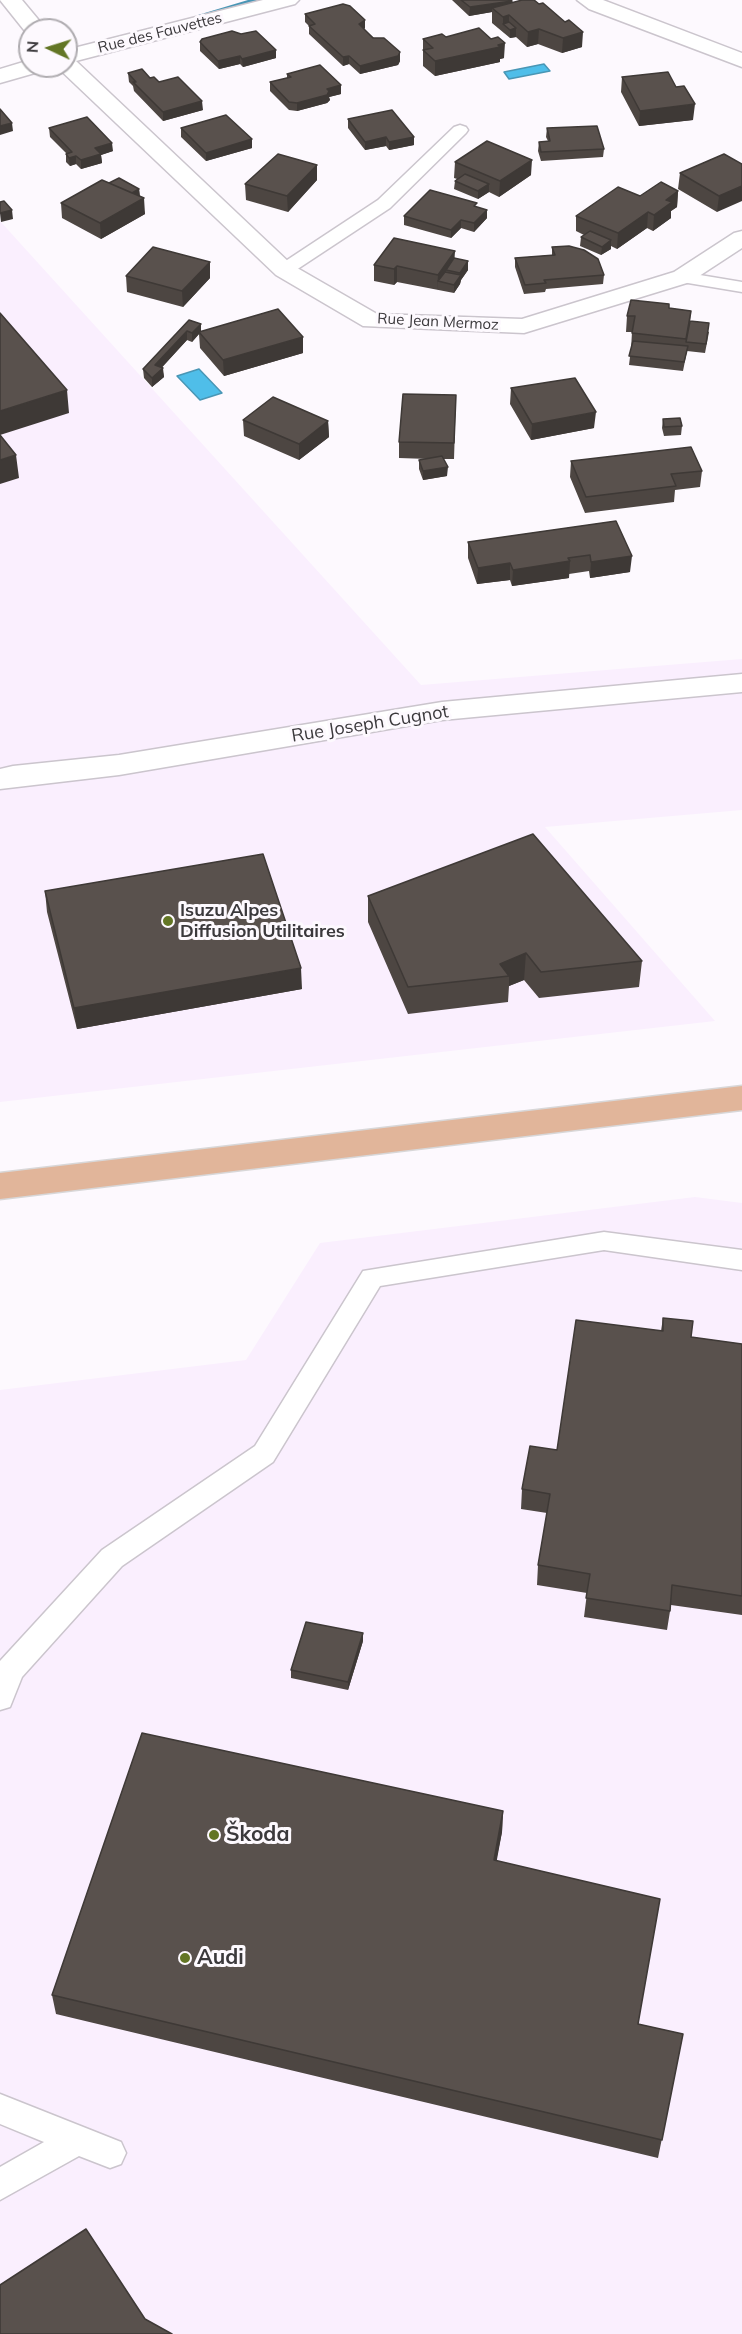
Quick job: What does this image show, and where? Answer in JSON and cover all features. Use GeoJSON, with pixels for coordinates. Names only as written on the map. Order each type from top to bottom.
{"type":"FeatureCollection","features":[{"type":"Feature","properties":{"kind":"main road"},"geometry":{"type":"LineString","coordinates":[[0,1186],[742,1098]]}},
{"type":"Feature","properties":{"kind":"street"},"geometry":{"type":"LineString","coordinates":[[10,0],[26,18]]}},
{"type":"Feature","properties":{"kind":"street","name":"Rue des Fauvettes"},"geometry":{"type":"LineString","coordinates":[[78,54],[288,0]]}},
{"type":"Feature","properties":{"kind":"street"},"geometry":{"type":"LineString","coordinates":[[588,0],[742,60]]}},
{"type":"Feature","properties":{"kind":"street"},"geometry":{"type":"LineString","coordinates":[[0,76],[18,71]]}},
{"type":"Feature","properties":{"kind":"street","name":"Rue Jean Mermoz"},"geometry":{"type":"LineString","coordinates":[[78,75],[284,270],[372,321],[524,326],[682,277],[742,238]]}},
{"type":"Feature","properties":{"kind":"street","name":"Rue Joseph Cugnot"},"geometry":{"type":"LineString","coordinates":[[0,779],[119,765],[442,711],[742,683]]}},
{"type":"Feature","properties":{"kind":"lane"},"geometry":{"type":"LineString","coordinates":[[284,270],[384,204],[460,130]]}},
{"type":"Feature","properties":{"kind":"lane"},"geometry":{"type":"LineString","coordinates":[[682,277],[742,287]]}},
{"type":"Feature","properties":{"kind":"lane"},"geometry":{"type":"LineString","coordinates":[[0,1698],[10,1670],[112,1558],[264,1454],[372,1278],[604,1240],[742,1260]]}},
{"type":"Feature","properties":{"kind":"lane"},"geometry":{"type":"LineString","coordinates":[[0,2109],[110,2153]]}},
{"type":"Feature","properties":{"kind":"lane"},"geometry":{"type":"LineString","coordinates":[[0,2184],[77,2140]]}},
{"type":"Feature","properties":{"kind":"shaded area"},"geometry":{"type":"Polygon","coordinates":[[[0,221],[421,685],[742,659],[742,810],[545,827],[715,1021],[0,1102],[0,221]]]}},
{"type":"Feature","properties":{"kind":"shaded area"},"geometry":{"type":"Polygon","coordinates":[[[695,1197],[742,1203],[742,2334],[0,2334],[0,1390],[246,1360],[320,1243],[695,1197]]]}},
{"type":"Feature","properties":{"kind":"water"},"geometry":{"type":"Polygon","coordinates":[[[544,64],[550,71],[509,79],[504,72],[544,64]]]}},
{"type":"Feature","properties":{"kind":"water"},"geometry":{"type":"Polygon","coordinates":[[[199,369],[222,393],[200,400],[177,376],[199,369]]]}},
{"type":"Feature","properties":{"kind":"building"},"geometry":{"type":"Polygon","coordinates":[[[461,0],[511,0],[512,1],[470,7],[461,0]]]}},
{"type":"Feature","properties":{"kind":"building"},"geometry":{"type":"Polygon","coordinates":[[[522,0],[543,3],[565,22],[569,20],[583,32],[563,38],[539,29],[528,32],[509,15],[503,17],[492,8],[522,0]]]}},
{"type":"Feature","properties":{"kind":"building"},"geometry":{"type":"Polygon","coordinates":[[[343,4],[350,6],[365,20],[359,24],[373,38],[384,38],[400,52],[398,56],[360,66],[349,56],[343,57],[309,26],[315,24],[305,14],[343,4]]]}},
{"type":"Feature","properties":{"kind":"building"},"geometry":{"type":"Polygon","coordinates":[[[509,22],[516,28],[510,30],[503,24],[509,22]]]}},
{"type":"Feature","properties":{"kind":"building"},"geometry":{"type":"Polygon","coordinates":[[[479,28],[491,39],[498,37],[505,43],[498,45],[500,47],[435,61],[423,50],[433,48],[423,39],[442,34],[446,37],[479,28]]]}},
{"type":"Feature","properties":{"kind":"building"},"geometry":{"type":"Polygon","coordinates":[[[232,31],[241,34],[256,31],[276,50],[242,59],[240,56],[218,61],[200,42],[202,39],[232,31]]]}},
{"type":"Feature","properties":{"kind":"building"},"geometry":{"type":"Polygon","coordinates":[[[320,65],[341,85],[327,89],[329,91],[327,95],[297,103],[289,102],[270,82],[291,77],[287,74],[320,65]]]}},
{"type":"Feature","properties":{"kind":"building"},"geometry":{"type":"Polygon","coordinates":[[[142,69],[150,78],[154,77],[159,82],[178,77],[202,101],[163,112],[133,82],[136,82],[128,73],[142,69]]]}},
{"type":"Feature","properties":{"kind":"building"},"geometry":{"type":"Polygon","coordinates":[[[668,72],[676,87],[684,86],[695,104],[640,111],[622,77],[668,72]]]}},
{"type":"Feature","properties":{"kind":"building"},"geometry":{"type":"Polygon","coordinates":[[[0,109],[12,123],[0,126],[0,109]]]}},
{"type":"Feature","properties":{"kind":"building"},"geometry":{"type":"Polygon","coordinates":[[[392,110],[414,137],[389,142],[386,137],[365,142],[348,119],[392,110]]]}},
{"type":"Feature","properties":{"kind":"building"},"geometry":{"type":"Polygon","coordinates":[[[226,115],[252,139],[206,153],[181,128],[226,115]]]}},
{"type":"Feature","properties":{"kind":"building"},"geometry":{"type":"Polygon","coordinates":[[[87,117],[112,143],[95,148],[101,154],[81,160],[76,156],[69,158],[66,154],[72,152],[49,128],[87,117]]]}},
{"type":"Feature","properties":{"kind":"building"},"geometry":{"type":"Polygon","coordinates":[[[597,126],[604,149],[541,152],[539,142],[550,141],[547,128],[597,126]]]}},
{"type":"Feature","properties":{"kind":"building"},"geometry":{"type":"Polygon","coordinates":[[[487,141],[532,160],[500,181],[455,162],[487,141]]]}},
{"type":"Feature","properties":{"kind":"building"},"geometry":{"type":"Polygon","coordinates":[[[278,154],[317,165],[287,196],[245,184],[278,154]]]}},
{"type":"Feature","properties":{"kind":"building"},"geometry":{"type":"Polygon","coordinates":[[[724,154],[742,164],[742,186],[719,196],[680,173],[724,154]]]}},
{"type":"Feature","properties":{"kind":"building"},"geometry":{"type":"Polygon","coordinates":[[[465,174],[489,184],[478,191],[455,181],[465,174]]]}},
{"type":"Feature","properties":{"kind":"building"},"geometry":{"type":"Polygon","coordinates":[[[119,178],[139,189],[132,193],[109,183],[119,178]]]}},
{"type":"Feature","properties":{"kind":"building"},"geometry":{"type":"Polygon","coordinates":[[[102,180],[144,198],[100,223],[61,203],[102,180]]]}},
{"type":"Feature","properties":{"kind":"building"},"geometry":{"type":"Polygon","coordinates":[[[661,182],[678,191],[666,200],[672,202],[654,215],[648,212],[618,233],[576,216],[618,187],[640,196],[661,182]]]}},
{"type":"Feature","properties":{"kind":"building"},"geometry":{"type":"Polygon","coordinates":[[[430,190],[477,203],[474,206],[487,210],[474,223],[461,220],[451,230],[404,216],[430,190]]]}},
{"type":"Feature","properties":{"kind":"building"},"geometry":{"type":"Polygon","coordinates":[[[4,201],[12,210],[0,213],[0,202],[4,201]]]}},
{"type":"Feature","properties":{"kind":"building"},"geometry":{"type":"Polygon","coordinates":[[[590,231],[611,240],[602,247],[581,237],[590,231]]]}},
{"type":"Feature","properties":{"kind":"building"},"geometry":{"type":"Polygon","coordinates":[[[394,238],[455,251],[438,275],[397,266],[394,269],[374,265],[394,238]]]}},
{"type":"Feature","properties":{"kind":"building"},"geometry":{"type":"Polygon","coordinates":[[[569,246],[584,250],[598,259],[604,275],[544,280],[546,283],[525,285],[515,258],[555,255],[552,247],[569,246]]]}},
{"type":"Feature","properties":{"kind":"building"},"geometry":{"type":"Polygon","coordinates":[[[153,247],[210,262],[182,291],[126,276],[153,247]]]}},
{"type":"Feature","properties":{"kind":"building"},"geometry":{"type":"Polygon","coordinates":[[[454,258],[468,261],[460,273],[446,270],[454,258]]]}},
{"type":"Feature","properties":{"kind":"building"},"geometry":{"type":"Polygon","coordinates":[[[445,272],[461,275],[454,285],[438,281],[445,272]]]}},
{"type":"Feature","properties":{"kind":"building"},"geometry":{"type":"Polygon","coordinates":[[[631,300],[669,304],[669,308],[691,311],[686,339],[632,333],[635,316],[627,316],[631,300]]]}},
{"type":"Feature","properties":{"kind":"building"},"geometry":{"type":"Polygon","coordinates":[[[278,309],[303,337],[223,360],[199,332],[278,309]]]}},
{"type":"Feature","properties":{"kind":"building"},"geometry":{"type":"Polygon","coordinates":[[[0,313],[67,390],[0,411],[0,313]]]}},
{"type":"Feature","properties":{"kind":"building"},"geometry":{"type":"Polygon","coordinates":[[[189,320],[201,324],[192,333],[187,331],[155,365],[163,368],[152,378],[143,369],[189,320]]]}},
{"type":"Feature","properties":{"kind":"building"},"geometry":{"type":"Polygon","coordinates":[[[690,321],[709,323],[706,344],[686,342],[690,321]]]}},
{"type":"Feature","properties":{"kind":"building"},"geometry":{"type":"Polygon","coordinates":[[[633,341],[688,346],[684,362],[629,356],[633,341]]]}},
{"type":"Feature","properties":{"kind":"building"},"geometry":{"type":"Polygon","coordinates":[[[575,378],[596,412],[532,424],[511,388],[575,378]]]}},
{"type":"Feature","properties":{"kind":"building"},"geometry":{"type":"Polygon","coordinates":[[[403,394],[456,395],[454,443],[399,442],[403,394]]]}},
{"type":"Feature","properties":{"kind":"building"},"geometry":{"type":"Polygon","coordinates":[[[273,397],[328,421],[299,444],[243,420],[273,397]]]}},
{"type":"Feature","properties":{"kind":"building"},"geometry":{"type":"Polygon","coordinates":[[[680,418],[682,426],[664,427],[663,419],[680,418]]]}},
{"type":"Feature","properties":{"kind":"building"},"geometry":{"type":"Polygon","coordinates":[[[0,435],[16,455],[0,460],[0,435]]]}},
{"type":"Feature","properties":{"kind":"building"},"geometry":{"type":"Polygon","coordinates":[[[691,447],[702,471],[671,474],[676,486],[586,497],[571,461],[691,447]]]}},
{"type":"Feature","properties":{"kind":"building"},"geometry":{"type":"Polygon","coordinates":[[[442,456],[448,467],[423,471],[419,460],[442,456]]]}},
{"type":"Feature","properties":{"kind":"building"},"geometry":{"type":"Polygon","coordinates":[[[616,521],[632,556],[591,562],[590,555],[568,558],[570,561],[513,570],[510,563],[478,568],[468,542],[616,521]]]}},
{"type":"Feature","properties":{"kind":"building"},"geometry":{"type":"Polygon","coordinates":[[[533,834],[642,961],[541,972],[526,953],[500,964],[509,976],[408,987],[368,896],[533,834]]]}},
{"type":"Feature","properties":{"kind":"building"},"geometry":{"type":"Polygon","coordinates":[[[263,854],[301,968],[74,1008],[45,891],[263,854]]]}},
{"type":"Feature","properties":{"kind":"building"},"geometry":{"type":"Polygon","coordinates":[[[663,1318],[693,1321],[691,1337],[742,1344],[742,1596],[672,1585],[670,1611],[586,1598],[590,1574],[538,1565],[550,1494],[522,1489],[530,1446],[557,1450],[576,1320],[663,1331],[663,1318]]]}},
{"type":"Feature","properties":{"kind":"building"},"geometry":{"type":"Polygon","coordinates":[[[306,1622],[363,1633],[348,1682],[291,1670],[306,1622]]]}},
{"type":"Feature","properties":{"kind":"building"},"geometry":{"type":"Polygon","coordinates":[[[142,1733],[503,1811],[494,1860],[660,1899],[638,2024],[683,2034],[662,2140],[52,1995],[142,1733]]]}},
{"type":"Feature","properties":{"kind":"building"},"geometry":{"type":"Polygon","coordinates":[[[86,2229],[145,2319],[172,2334],[0,2334],[0,2285],[86,2229]]]}},
{"type":"Feature","properties":{"kind":"waterway"},"geometry":{"type":"LineString","coordinates":[[203,15],[260,0]]}},
{"type":"Feature","properties":{"kind":"place","name":"Isuzu Alpes Diffusion Utilitaires"},"geometry":{"type":"Point","coordinates":[168,921]}},
{"type":"Feature","properties":{"kind":"place","name":"Škoda"},"geometry":{"type":"Point","coordinates":[214,1835]}},
{"type":"Feature","properties":{"kind":"place","name":"Audi"},"geometry":{"type":"Point","coordinates":[185,1958]}}]}
